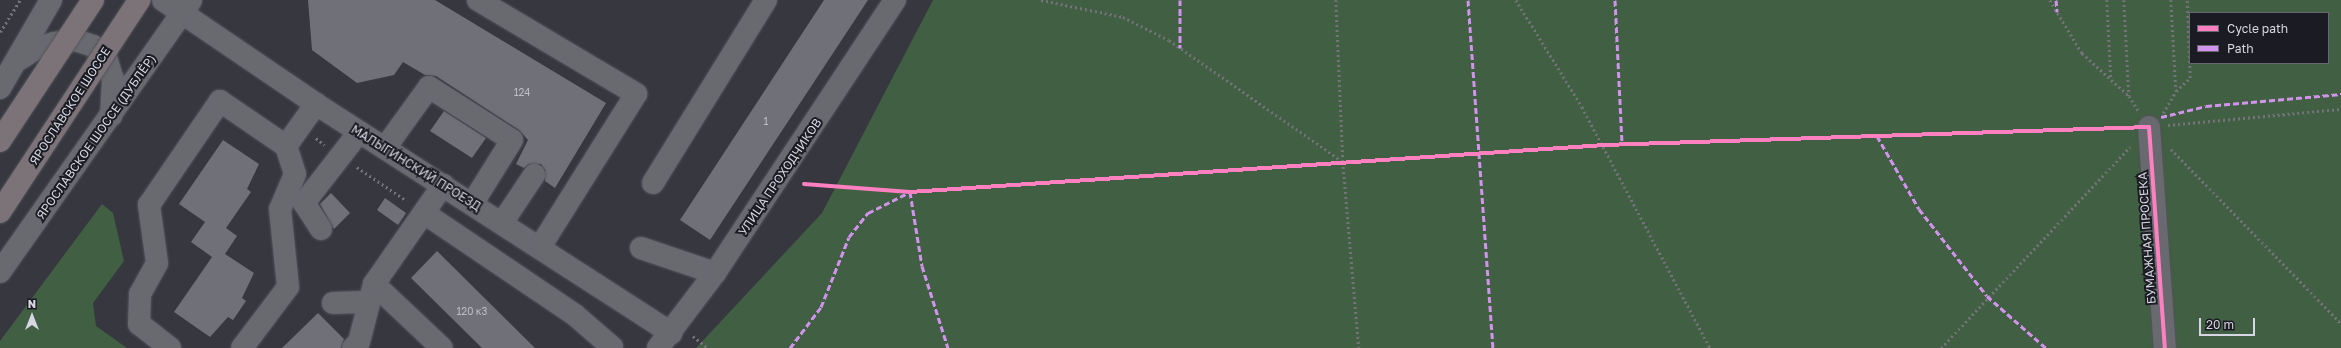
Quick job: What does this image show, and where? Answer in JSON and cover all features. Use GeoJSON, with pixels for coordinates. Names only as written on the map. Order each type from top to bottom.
{"type":"FeatureCollection","features":[{"type":"Feature","properties":{"kind":"main road"},"geometry":{"type":"LineString","coordinates":[[0,141],[93,0]]}},
{"type":"Feature","properties":{"kind":"main road","name":"ЯРОСЛАВСКОЕ ШОССЕ"},"geometry":{"type":"LineString","coordinates":[[0,212],[139,0]]}},
{"type":"Feature","properties":{"kind":"street"},"geometry":{"type":"LineString","coordinates":[[0,88],[20,59],[51,0]]}},
{"type":"Feature","properties":{"kind":"street","name":"МАЛЫГИНСКИЙ ПРОЕЗД"},"geometry":{"type":"LineString","coordinates":[[163,0],[186,7],[316,104],[540,247],[665,340]]}},
{"type":"Feature","properties":{"kind":"street"},"geometry":{"type":"LineString","coordinates":[[478,0],[636,94],[540,247]]}},
{"type":"Feature","properties":{"kind":"street"},"geometry":{"type":"LineString","coordinates":[[653,183],[766,0]]}},
{"type":"Feature","properties":{"kind":"street","name":"УЛИЦА ПРОХОДЧИКОВ"},"geometry":{"type":"LineString","coordinates":[[665,340],[715,273],[895,0]]}},
{"type":"Feature","properties":{"kind":"street","name":"ЯРОСЛАВСКОЕ ШОССЕ (ДУБЛЁР)"},"geometry":{"type":"LineString","coordinates":[[0,272],[110,119],[186,7]]}},
{"type":"Feature","properties":{"kind":"street"},"geometry":{"type":"LineString","coordinates":[[20,59],[37,48],[54,43],[74,40],[93,46],[107,61],[113,79],[114,97],[110,119]]}},
{"type":"Feature","properties":{"kind":"street"},"geometry":{"type":"LineString","coordinates":[[385,148],[429,87],[512,140],[472,204]]}},
{"type":"Feature","properties":{"kind":"street"},"geometry":{"type":"LineString","coordinates":[[170,348],[139,324],[140,294],[157,263],[149,205],[220,101],[286,146],[295,174],[280,209],[288,288],[242,348]]}},
{"type":"Feature","properties":{"kind":"street"},"geometry":{"type":"LineString","coordinates":[[286,146],[316,104]]}},
{"type":"Feature","properties":{"kind":"street","name":"БУМАЖНАЯ ПРОСЕКА"},"geometry":{"type":"LineString","coordinates":[[2149,127],[2165,348]]}},
{"type":"Feature","properties":{"kind":"street"},"geometry":{"type":"LineString","coordinates":[[321,229],[304,203],[359,132]]}},
{"type":"Feature","properties":{"kind":"street"},"geometry":{"type":"LineString","coordinates":[[502,223],[534,175]]}},
{"type":"Feature","properties":{"kind":"street"},"geometry":{"type":"LineString","coordinates":[[353,348],[359,342],[371,293],[443,185]]}},
{"type":"Feature","properties":{"kind":"street"},"geometry":{"type":"LineString","coordinates":[[424,213],[575,315],[612,347]]}},
{"type":"Feature","properties":{"kind":"street"},"geometry":{"type":"LineString","coordinates":[[641,248],[715,273]]}},
{"type":"Feature","properties":{"kind":"street"},"geometry":{"type":"LineString","coordinates":[[333,303],[371,293]]}},
{"type":"Feature","properties":{"kind":"street"},"geometry":{"type":"LineString","coordinates":[[371,293],[442,348]]}},
{"type":"Feature","properties":{"kind":"path"},"geometry":{"type":"LineString","coordinates":[[0,32],[20,0]]}},
{"type":"Feature","properties":{"kind":"path"},"geometry":{"type":"LineString","coordinates":[[1042,0],[1123,17],[1169,40],[1343,162]]}},
{"type":"Feature","properties":{"kind":"path"},"geometry":{"type":"LineString","coordinates":[[1336,0],[1343,162],[1358,348]]}},
{"type":"Feature","properties":{"kind":"path"},"geometry":{"type":"LineString","coordinates":[[1516,0],[1582,107],[1710,348]]}},
{"type":"Feature","properties":{"kind":"path"},"geometry":{"type":"LineString","coordinates":[[2050,0],[2082,53],[2129,96],[2149,127],[2341,323]]}},
{"type":"Feature","properties":{"kind":"path"},"geometry":{"type":"LineString","coordinates":[[2107,0],[2111,78]]}},
{"type":"Feature","properties":{"kind":"path"},"geometry":{"type":"LineString","coordinates":[[2124,0],[2129,96]]}},
{"type":"Feature","properties":{"kind":"path"},"geometry":{"type":"LineString","coordinates":[[2172,0],[2176,91]]}},
{"type":"Feature","properties":{"kind":"path"},"geometry":{"type":"LineString","coordinates":[[2187,0],[2189,52]]}},
{"type":"Feature","properties":{"kind":"path"},"geometry":{"type":"LineString","coordinates":[[1941,348],[2149,127],[2161,118],[2176,91],[2190,78],[2189,64]]}},
{"type":"Feature","properties":{"kind":"path"},"geometry":{"type":"LineString","coordinates":[[2149,127],[2341,109]]}},
{"type":"Feature","properties":{"kind":"path"},"geometry":{"type":"LineString","coordinates":[[299,127],[424,213]]}},
{"type":"Feature","properties":{"kind":"green space"},"geometry":{"type":"Polygon","coordinates":[[[933,0],[2341,0],[2341,348],[696,348],[822,213],[933,0]]]}},
{"type":"Feature","properties":{"kind":"green space"},"geometry":{"type":"Polygon","coordinates":[[[102,204],[113,213],[124,261],[93,303],[96,326],[127,348],[0,348],[0,341],[102,204]]]}},
{"type":"Feature","properties":{"kind":"building"},"geometry":{"type":"Polygon","coordinates":[[[308,0],[435,0],[606,103],[555,188],[545,181],[545,170],[541,164],[529,164],[524,168],[516,164],[528,140],[519,130],[436,76],[425,75],[403,62],[394,75],[357,83],[312,50],[308,0]]]}},
{"type":"Feature","properties":{"kind":"building"},"geometry":{"type":"Polygon","coordinates":[[[824,0],[868,0],[710,240],[680,220],[824,0]]]}},
{"type":"Feature","properties":{"kind":"building"},"geometry":{"type":"Polygon","coordinates":[[[444,111],[486,138],[472,158],[430,131],[444,111]]]}},
{"type":"Feature","properties":{"kind":"building"},"geometry":{"type":"Polygon","coordinates":[[[223,140],[259,164],[247,189],[251,192],[226,228],[237,236],[225,254],[254,273],[242,298],[246,301],[233,320],[228,317],[210,337],[174,312],[212,257],[191,242],[205,222],[179,204],[223,140]]]}},
{"type":"Feature","properties":{"kind":"building"},"geometry":{"type":"Polygon","coordinates":[[[331,193],[350,213],[334,229],[320,204],[331,193]]]}},
{"type":"Feature","properties":{"kind":"building"},"geometry":{"type":"Polygon","coordinates":[[[385,198],[406,213],[398,225],[377,210],[385,198]]]}},
{"type":"Feature","properties":{"kind":"building"},"geometry":{"type":"Polygon","coordinates":[[[437,251],[535,348],[482,348],[411,278],[437,251]]]}},
{"type":"Feature","properties":{"kind":"building"},"geometry":{"type":"Polygon","coordinates":[[[318,313],[344,339],[341,348],[282,348],[318,313]]]}},
{"type":"Feature","properties":{"kind":"marked path"},"geometry":{"type":"LineString","coordinates":[[1180,0],[1180,48]]}},
{"type":"Feature","properties":{"kind":"marked path"},"geometry":{"type":"LineString","coordinates":[[1468,0],[1493,348]]}},
{"type":"Feature","properties":{"kind":"marked path"},"geometry":{"type":"LineString","coordinates":[[1615,0],[1622,144]]}},
{"type":"Feature","properties":{"kind":"marked path"},"geometry":{"type":"LineString","coordinates":[[2056,0],[2057,12]]}},
{"type":"Feature","properties":{"kind":"marked path"},"geometry":{"type":"LineString","coordinates":[[2161,117],[2206,106],[2341,94]]}},
{"type":"Feature","properties":{"kind":"marked path"},"geometry":{"type":"LineString","coordinates":[[1877,136],[1919,209],[1987,296],[2046,348]]}},
{"type":"Feature","properties":{"kind":"marked path"},"geometry":{"type":"LineString","coordinates":[[790,348],[821,307],[849,237],[868,213],[910,192],[922,266],[948,348]]}},
{"type":"Feature","properties":{"kind":"cycle path"},"geometry":{"type":"LineString","coordinates":[[804,184],[910,192],[1604,145],[2149,127],[2165,348]]}}]}
